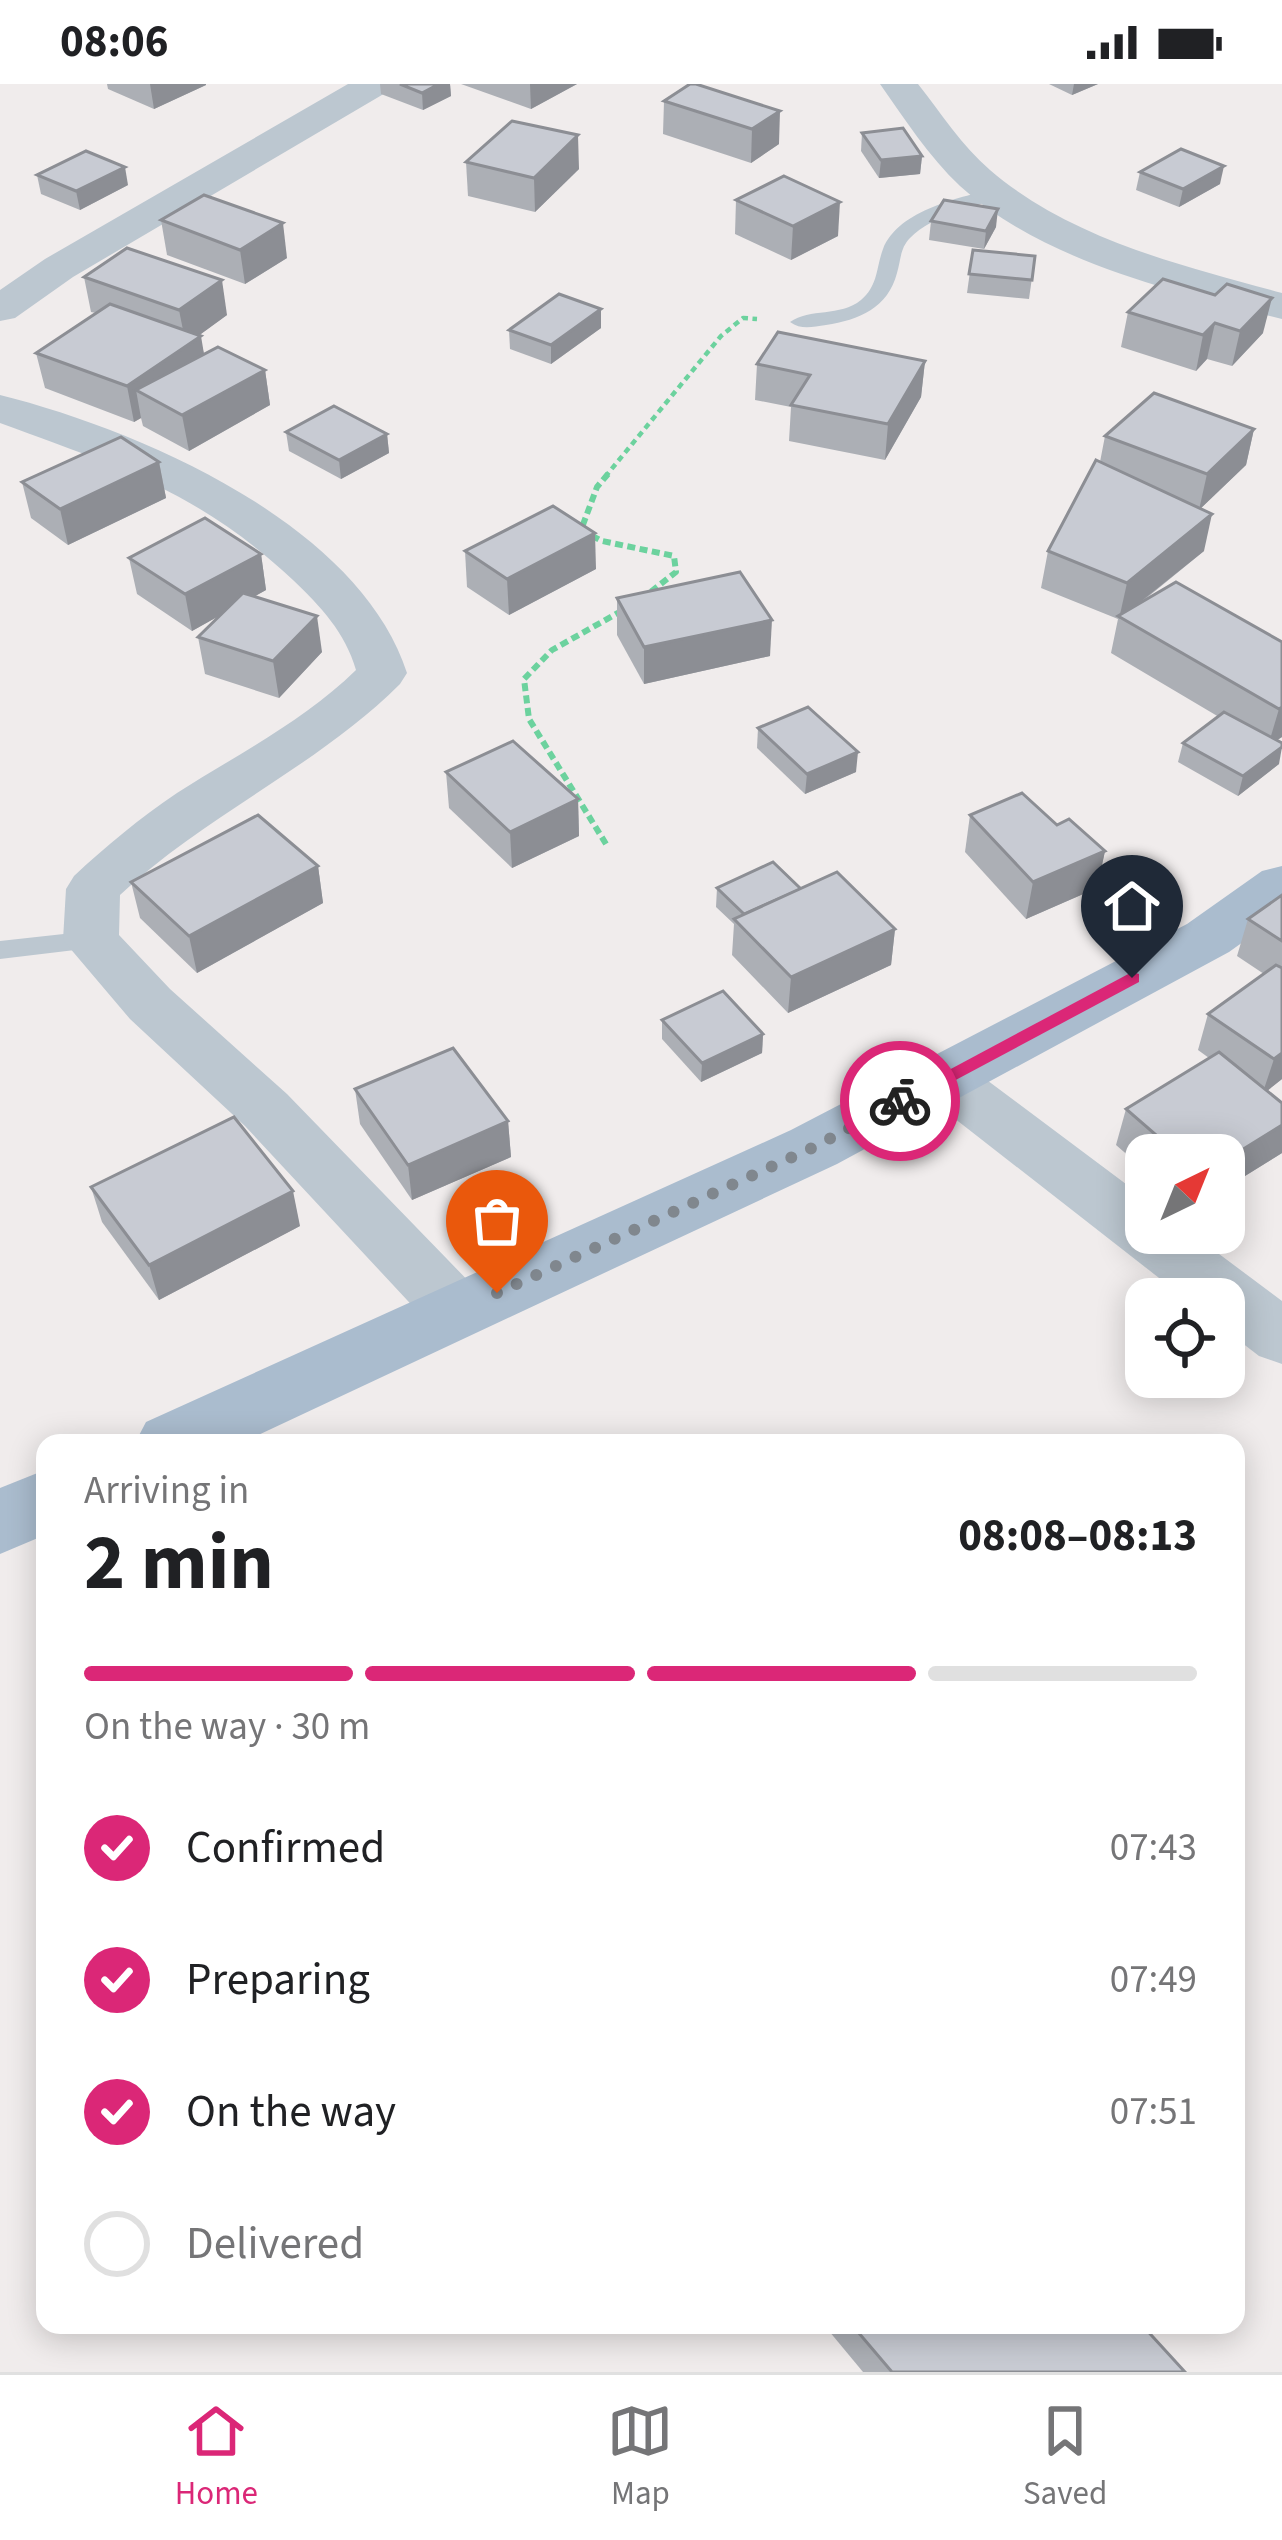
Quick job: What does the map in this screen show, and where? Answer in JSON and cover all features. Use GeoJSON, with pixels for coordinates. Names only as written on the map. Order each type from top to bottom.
{"type":"FeatureCollection","features":[{"type":"Feature","properties":{"kind":"main road"},"geometry":{"type":"LineString","coordinates":[[190,1434],[814,1147],[1208,938],[1282,885]]}},
{"type":"Feature","properties":{"kind":"main road"},"geometry":{"type":"LineString","coordinates":[[0,1522],[36,1505]]}},
{"type":"Feature","properties":{"kind":"street"},"geometry":{"type":"LineString","coordinates":[[0,309],[58,268],[374,84]]}},
{"type":"Feature","properties":{"kind":"street"},"geometry":{"type":"LineString","coordinates":[[899,84],[976,179],[1054,229],[1170,275],[1282,306]]}},
{"type":"Feature","properties":{"kind":"street"},"geometry":{"type":"LineString","coordinates":[[0,408],[208,490],[283,544],[373,639],[382,673],[320,729],[193,807],[131,853],[93,890],[92,940],[150,1004],[266,1110],[457,1311]]}},
{"type":"Feature","properties":{"kind":"street"},"geometry":{"type":"LineString","coordinates":[[943,1078],[1282,1337]]}},
{"type":"Feature","properties":{"kind":"lane"},"geometry":{"type":"LineString","coordinates":[[800,322],[845,316],[871,306],[885,283],[896,242],[928,218],[998,193]]}},
{"type":"Feature","properties":{"kind":"lane"},"geometry":{"type":"LineString","coordinates":[[0,950],[92,940]]}},
{"type":"Feature","properties":{"kind":"path"},"geometry":{"type":"LineString","coordinates":[[605,844],[529,719],[524,679],[551,650],[622,610],[676,572],[674,556],[593,540],[581,530],[597,487],[721,336],[743,318],[800,322]]}},
{"type":"Feature","properties":{"kind":"building"},"geometry":{"type":"Polygon","coordinates":[[[400,84],[439,84],[422,93],[400,84]]]}},
{"type":"Feature","properties":{"kind":"building"},"geometry":{"type":"Polygon","coordinates":[[[690,84],[780,111],[752,129],[664,101],[690,84]]]}},
{"type":"Feature","properties":{"kind":"building"},"geometry":{"type":"Polygon","coordinates":[[[512,121],[578,135],[534,178],[466,162],[512,121]]]}},
{"type":"Feature","properties":{"kind":"building"},"geometry":{"type":"Polygon","coordinates":[[[903,128],[922,156],[881,160],[862,133],[903,128]]]}},
{"type":"Feature","properties":{"kind":"building"},"geometry":{"type":"Polygon","coordinates":[[[1181,149],[1224,166],[1183,189],[1140,172],[1181,149]]]}},
{"type":"Feature","properties":{"kind":"building"},"geometry":{"type":"Polygon","coordinates":[[[86,151],[125,167],[76,191],[37,175],[86,151]]]}},
{"type":"Feature","properties":{"kind":"building"},"geometry":{"type":"Polygon","coordinates":[[[784,176],[840,202],[793,226],[736,200],[784,176]]]}},
{"type":"Feature","properties":{"kind":"building"},"geometry":{"type":"Polygon","coordinates":[[[204,195],[283,223],[240,250],[161,220],[204,195]]]}},
{"type":"Feature","properties":{"kind":"building"},"geometry":{"type":"Polygon","coordinates":[[[944,200],[998,209],[986,231],[931,221],[944,200]]]}},
{"type":"Feature","properties":{"kind":"building"},"geometry":{"type":"Polygon","coordinates":[[[127,248],[222,280],[179,310],[84,277],[127,248]]]}},
{"type":"Feature","properties":{"kind":"building"},"geometry":{"type":"Polygon","coordinates":[[[973,250],[1035,256],[1032,280],[969,274],[973,250]]]}},
{"type":"Feature","properties":{"kind":"building"},"geometry":{"type":"Polygon","coordinates":[[[1163,279],[1215,295],[1227,284],[1272,298],[1240,331],[1215,323],[1203,335],[1128,312],[1163,279]]]}},
{"type":"Feature","properties":{"kind":"building"},"geometry":{"type":"Polygon","coordinates":[[[559,294],[601,309],[551,345],[509,330],[559,294]]]}},
{"type":"Feature","properties":{"kind":"building"},"geometry":{"type":"Polygon","coordinates":[[[110,304],[201,336],[127,386],[36,353],[110,304]]]}},
{"type":"Feature","properties":{"kind":"building"},"geometry":{"type":"Polygon","coordinates":[[[778,332],[925,361],[888,424],[791,405],[810,375],[757,364],[778,332]]]}},
{"type":"Feature","properties":{"kind":"building"},"geometry":{"type":"Polygon","coordinates":[[[218,347],[265,370],[182,415],[136,390],[218,347]]]}},
{"type":"Feature","properties":{"kind":"building"},"geometry":{"type":"Polygon","coordinates":[[[1154,393],[1254,429],[1207,474],[1105,436],[1154,393]]]}},
{"type":"Feature","properties":{"kind":"building"},"geometry":{"type":"Polygon","coordinates":[[[334,406],[387,434],[339,460],[286,432],[334,406]]]}},
{"type":"Feature","properties":{"kind":"building"},"geometry":{"type":"Polygon","coordinates":[[[121,437],[159,462],[60,509],[22,482],[121,437]]]}},
{"type":"Feature","properties":{"kind":"building"},"geometry":{"type":"Polygon","coordinates":[[[1096,460],[1212,514],[1127,583],[1048,551],[1096,460]]]}},
{"type":"Feature","properties":{"kind":"building"},"geometry":{"type":"Polygon","coordinates":[[[553,506],[595,533],[507,579],[465,551],[553,506]]]}},
{"type":"Feature","properties":{"kind":"building"},"geometry":{"type":"Polygon","coordinates":[[[205,518],[261,554],[185,594],[129,558],[205,518]]]}},
{"type":"Feature","properties":{"kind":"building"},"geometry":{"type":"Polygon","coordinates":[[[740,572],[772,620],[644,647],[617,598],[740,572]]]}},
{"type":"Feature","properties":{"kind":"building"},"geometry":{"type":"Polygon","coordinates":[[[1176,582],[1282,642],[1282,707],[1118,616],[1176,582]]]}},
{"type":"Feature","properties":{"kind":"building"},"geometry":{"type":"Polygon","coordinates":[[[243,593],[317,616],[273,661],[198,637],[243,593]]]}},
{"type":"Feature","properties":{"kind":"building"},"geometry":{"type":"Polygon","coordinates":[[[808,707],[858,752],[807,774],[758,728],[808,707]]]}},
{"type":"Feature","properties":{"kind":"building"},"geometry":{"type":"Polygon","coordinates":[[[1224,712],[1282,747],[1243,776],[1183,743],[1224,712]]]}},
{"type":"Feature","properties":{"kind":"building"},"geometry":{"type":"Polygon","coordinates":[[[513,741],[578,799],[510,832],[446,772],[513,741]]]}},
{"type":"Feature","properties":{"kind":"building"},"geometry":{"type":"Polygon","coordinates":[[[1022,793],[1057,825],[1069,819],[1105,851],[1033,882],[970,815],[1022,793]]]}},
{"type":"Feature","properties":{"kind":"building"},"geometry":{"type":"Polygon","coordinates":[[[258,815],[318,866],[189,936],[131,882],[258,815]]]}},
{"type":"Feature","properties":{"kind":"building"},"geometry":{"type":"Polygon","coordinates":[[[773,862],[801,889],[744,914],[717,888],[773,862]]]}},
{"type":"Feature","properties":{"kind":"building"},"geometry":{"type":"Polygon","coordinates":[[[837,872],[895,929],[791,977],[734,919],[837,872]]]}},
{"type":"Feature","properties":{"kind":"building"},"geometry":{"type":"Polygon","coordinates":[[[1282,895],[1282,941],[1248,919],[1282,895]]]}},
{"type":"Feature","properties":{"kind":"building"},"geometry":{"type":"Polygon","coordinates":[[[1276,965],[1282,968],[1282,1053],[1274,1059],[1208,1014],[1276,965]]]}},
{"type":"Feature","properties":{"kind":"building"},"geometry":{"type":"Polygon","coordinates":[[[723,991],[763,1034],[702,1063],[662,1020],[723,991]]]}},
{"type":"Feature","properties":{"kind":"building"},"geometry":{"type":"Polygon","coordinates":[[[453,1048],[508,1121],[408,1165],[355,1089],[453,1048]]]}},
{"type":"Feature","properties":{"kind":"building"},"geometry":{"type":"Polygon","coordinates":[[[1219,1052],[1282,1103],[1282,1125],[1245,1148],[1245,1134],[1155,1134],[1126,1109],[1219,1052]]]}},
{"type":"Feature","properties":{"kind":"building"},"geometry":{"type":"Polygon","coordinates":[[[234,1117],[293,1191],[149,1265],[91,1187],[234,1117]]]}},
{"type":"Feature","properties":{"kind":"building"},"geometry":{"type":"Polygon","coordinates":[[[860,2334],[1150,2334],[1185,2372],[892,2372],[860,2334]]]}},
{"type":"Feature","properties":{"kind":"way so far"},"geometry":{"type":"LineString","coordinates":[[497,1293],[814,1147],[900,1101]]}},
{"type":"Feature","properties":{"kind":"route"},"geometry":{"type":"LineString","coordinates":[[900,1101],[1132,978]]}}]}
